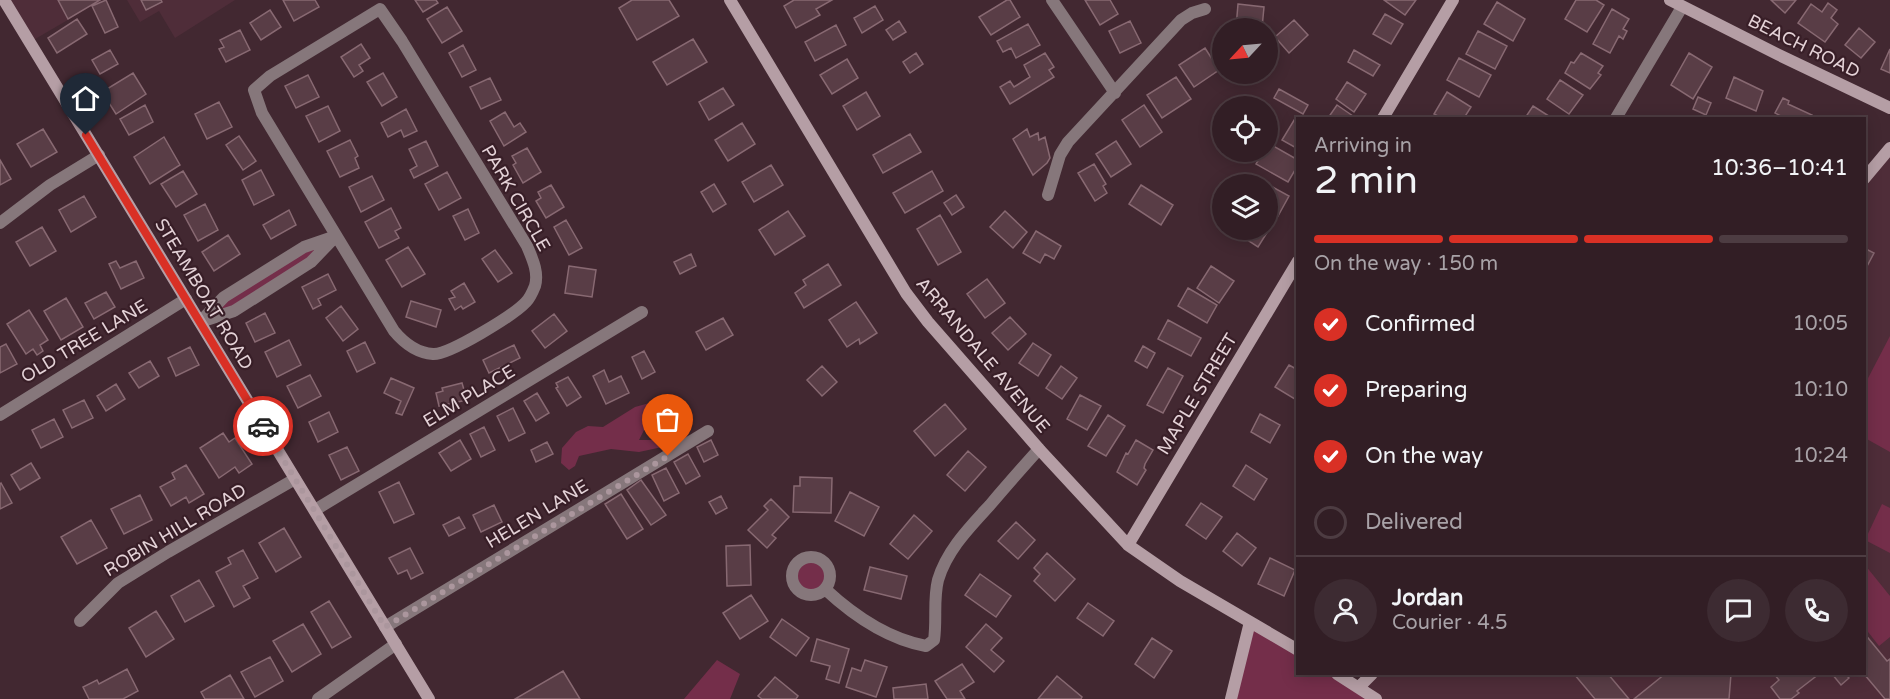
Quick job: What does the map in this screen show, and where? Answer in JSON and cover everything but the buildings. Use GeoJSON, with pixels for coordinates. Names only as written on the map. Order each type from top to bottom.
{"type":"FeatureCollection","features":[{"type":"Feature","properties":{"kind":"street","name":"STEAMBOAT ROAD"},"geometry":{"type":"LineString","coordinates":[[4,0],[429,699]]}},
{"type":"Feature","properties":{"kind":"street","name":"ARRANDALE AVENUE"},"geometry":{"type":"LineString","coordinates":[[730,0],[906,293],[928,322],[1039,449],[1128,545],[1180,581],[1296,649]]}},
{"type":"Feature","properties":{"kind":"street"},"geometry":{"type":"LineString","coordinates":[[1052,0],[1115,93]]}},
{"type":"Feature","properties":{"kind":"street"},"geometry":{"type":"LineString","coordinates":[[1384,117],[1453,0]]}},
{"type":"Feature","properties":{"kind":"street","name":"BEACH ROAD"},"geometry":{"type":"LineString","coordinates":[[1670,0],[1890,108]]}},
{"type":"Feature","properties":{"kind":"street"},"geometry":{"type":"LineString","coordinates":[[1617,117],[1682,6]]}},
{"type":"Feature","properties":{"kind":"street","name":"PARK CIRCLE"},"geometry":{"type":"LineString","coordinates":[[380,9],[402,41],[526,246],[535,263],[535,284],[527,302],[493,326],[449,351],[435,354],[423,352],[403,341],[394,331],[336,236],[262,114],[254,90],[270,76],[380,9]]}},
{"type":"Feature","properties":{"kind":"street"},"geometry":{"type":"LineString","coordinates":[[1048,195],[1060,155],[1068,142],[1181,20],[1205,9]]}},
{"type":"Feature","properties":{"kind":"street"},"geometry":{"type":"LineString","coordinates":[[1866,177],[1890,148]]}},
{"type":"Feature","properties":{"kind":"street"},"geometry":{"type":"LineString","coordinates":[[0,223],[50,185],[99,155]]}},
{"type":"Feature","properties":{"kind":"street"},"geometry":{"type":"LineString","coordinates":[[200,322],[224,297],[304,247],[336,236]]}},
{"type":"Feature","properties":{"kind":"street"},"geometry":{"type":"LineString","coordinates":[[200,322],[234,311],[311,262],[336,236]]}},
{"type":"Feature","properties":{"kind":"street","name":"MAPLE STREET"},"geometry":{"type":"LineString","coordinates":[[1128,545],[1296,264]]}},
{"type":"Feature","properties":{"kind":"street","name":"OLD TREE LANE"},"geometry":{"type":"LineString","coordinates":[[0,415],[186,300]]}},
{"type":"Feature","properties":{"kind":"street","name":"ELM PLACE"},"geometry":{"type":"LineString","coordinates":[[315,510],[642,312]]}},
{"type":"Feature","properties":{"kind":"street","name":"HELEN LANE"},"geometry":{"type":"LineString","coordinates":[[385,627],[708,431]]}},
{"type":"Feature","properties":{"kind":"street"},"geometry":{"type":"LineString","coordinates":[[825,589],[861,619],[909,643],[926,646],[934,640],[935,594],[948,555],[1039,449]]}},
{"type":"Feature","properties":{"kind":"street","name":"ROBIN HILL ROAD"},"geometry":{"type":"LineString","coordinates":[[80,621],[109,590],[118,584],[168,552],[295,479]]}},
{"type":"Feature","properties":{"kind":"street"},"geometry":{"type":"LineString","coordinates":[[1231,699],[1251,621]]}},
{"type":"Feature","properties":{"kind":"street"},"geometry":{"type":"LineString","coordinates":[[318,699],[396,644]]}},
{"type":"Feature","properties":{"kind":"street"},"geometry":{"type":"LineString","coordinates":[[1339,675],[1376,699]]}},
{"type":"Feature","properties":{"kind":"street"},"geometry":{"type":"LineString","coordinates":[[1359,687],[1371,675]]}},
{"type":"Feature","properties":{"kind":"shaded area"},"geometry":{"type":"Polygon","coordinates":[[[4,0],[102,0],[30,42],[4,0]]]}},
{"type":"Feature","properties":{"kind":"shaded area"},"geometry":{"type":"Polygon","coordinates":[[[127,0],[235,0],[175,38],[159,11],[140,22],[127,0]]]}},
{"type":"Feature","properties":{"kind":"shaded area"},"geometry":{"type":"Polygon","coordinates":[[[1890,148],[1890,699],[1376,699],[1359,687],[1371,675],[1866,675],[1866,177],[1890,148]]]}},
{"type":"Feature","properties":{"kind":"shaded area"},"geometry":{"type":"Polygon","coordinates":[[[327,241],[273,284],[241,302],[210,315],[265,273],[327,241]]]}},
{"type":"Feature","properties":{"kind":"shaded area"},"geometry":{"type":"Polygon","coordinates":[[[1890,336],[1890,452],[1866,439],[1866,382],[1890,336]]]}},
{"type":"Feature","properties":{"kind":"shaded area"},"geometry":{"type":"Polygon","coordinates":[[[670,400],[645,428],[639,440],[669,440],[691,435],[667,446],[639,452],[611,449],[579,456],[575,466],[569,470],[561,463],[562,448],[576,432],[588,426],[603,427],[635,407],[670,400]]]}},
{"type":"Feature","properties":{"kind":"shaded area"},"geometry":{"type":"Polygon","coordinates":[[[1882,504],[1890,508],[1890,553],[1866,541],[1882,504]]]}},
{"type":"Feature","properties":{"kind":"shaded area"},"geometry":{"type":"Polygon","coordinates":[[[811,560],[822,565],[827,576],[822,587],[811,592],[800,587],[795,576],[800,565],[811,560]]]}},
{"type":"Feature","properties":{"kind":"shaded area"},"geometry":{"type":"Polygon","coordinates":[[[1866,566],[1890,596],[1890,637],[1879,646],[1866,629],[1866,566]]]}},
{"type":"Feature","properties":{"kind":"shaded area"},"geometry":{"type":"Polygon","coordinates":[[[1250,622],[1296,649],[1296,675],[1339,675],[1376,699],[1231,699],[1250,622]]]}},
{"type":"Feature","properties":{"kind":"shaded area"},"geometry":{"type":"Polygon","coordinates":[[[717,660],[740,674],[730,699],[684,699],[717,660]]]}},
{"type":"Feature","properties":{"kind":"way so far"},"geometry":{"type":"LineString","coordinates":[[263,426],[385,627],[668,456]]}},
{"type":"Feature","properties":{"kind":"route"},"geometry":{"type":"LineString","coordinates":[[86,135],[263,426]]}}]}
